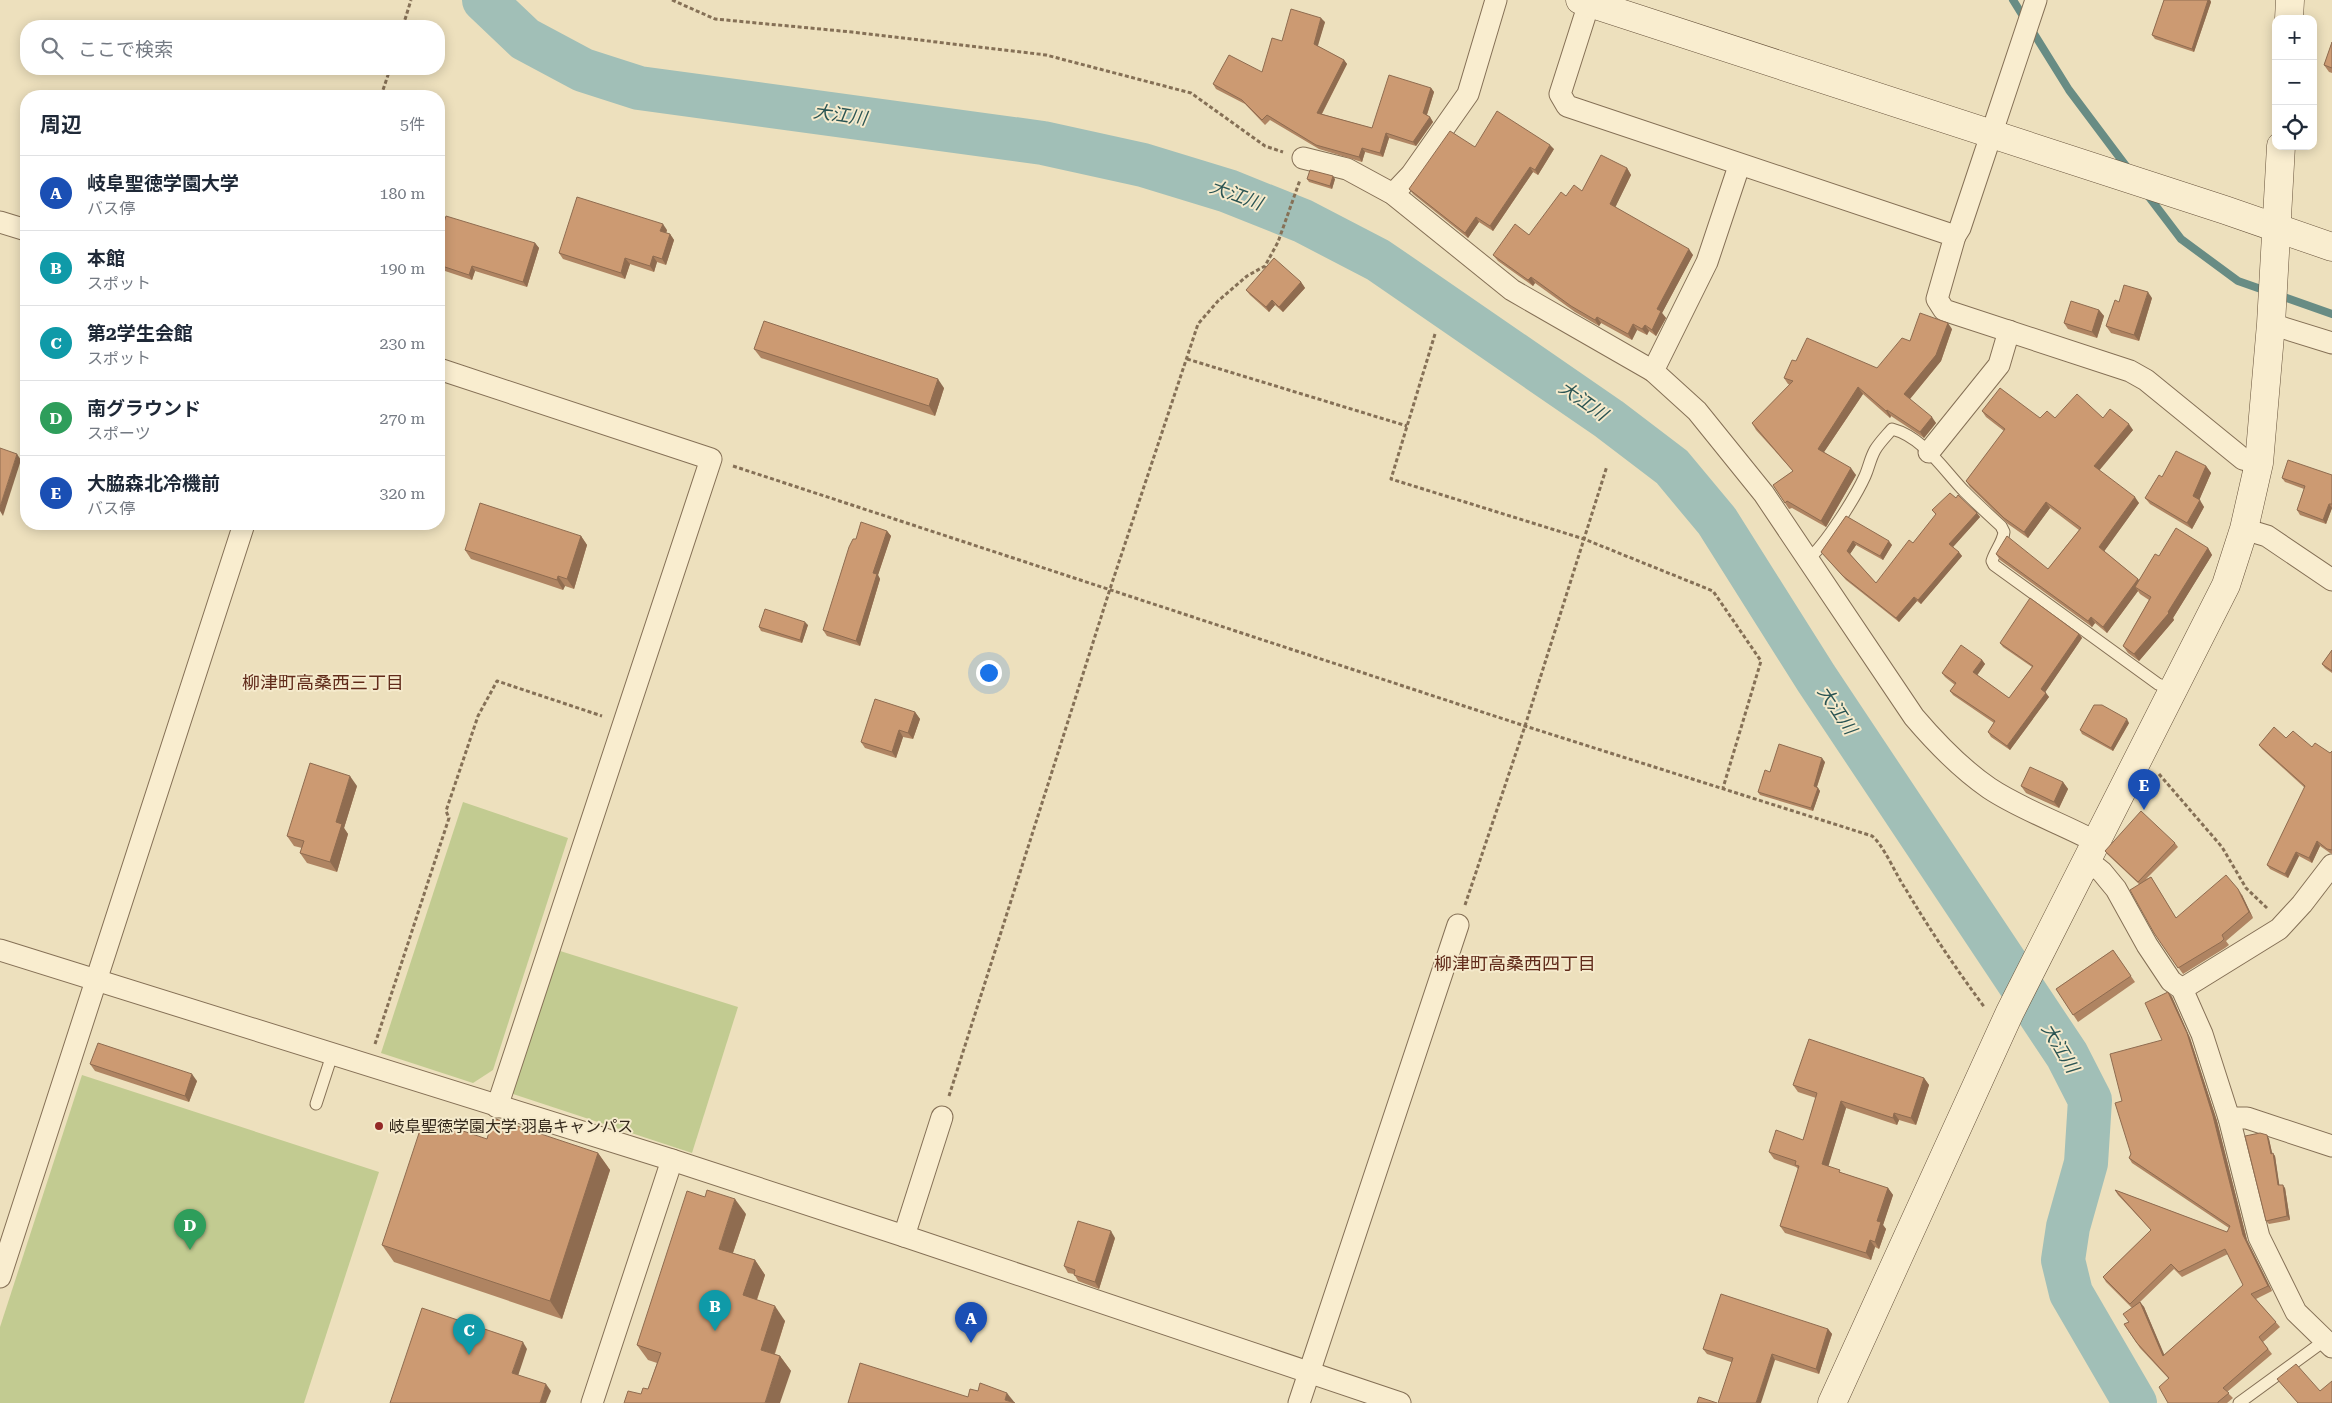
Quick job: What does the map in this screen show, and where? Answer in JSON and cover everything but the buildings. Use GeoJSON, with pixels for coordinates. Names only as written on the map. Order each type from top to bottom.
{"type":"FeatureCollection","features":[{"type":"Feature","properties":{"kind":"street"},"geometry":{"type":"LineString","coordinates":[[1393,194],[1411,175],[1468,94],[1496,0]]}},
{"type":"Feature","properties":{"kind":"street"},"geometry":{"type":"LineString","coordinates":[[2036,0],[1960,228],[1954,236],[1937,299],[1944,310],[2130,370],[2146,380],[2244,459],[2259,463]]}},
{"type":"Feature","properties":{"kind":"street"},"geometry":{"type":"LineString","coordinates":[[2289,15],[2290,0]]}},
{"type":"Feature","properties":{"kind":"street"},"geometry":{"type":"LineString","coordinates":[[1954,236],[1739,166],[1567,106],[1560,94],[1587,1],[2225,210],[2332,247]]}},
{"type":"Feature","properties":{"kind":"street"},"geometry":{"type":"LineString","coordinates":[[1832,1403],[2007,1018],[2226,585],[2244,530],[2259,463],[2271,324],[2281,150]]}},
{"type":"Feature","properties":{"kind":"street"},"geometry":{"type":"LineString","coordinates":[[1303,158],[1347,169],[1393,194],[1512,290],[1653,371],[1697,411],[1721,438],[1764,494],[1914,717],[1952,759],[1991,789],[2091,851],[2102,872],[2116,889],[2171,981],[2182,989],[2202,1034],[2229,1118],[2259,1237],[2296,1312],[2328,1344]]}},
{"type":"Feature","properties":{"kind":"street"},"geometry":{"type":"LineString","coordinates":[[1653,371],[1707,262],[1739,166]]}},
{"type":"Feature","properties":{"kind":"street"},"geometry":{"type":"LineString","coordinates":[[0,222],[20,228]]}},
{"type":"Feature","properties":{"kind":"street"},"geometry":{"type":"LineString","coordinates":[[2271,324],[2332,343]]}},
{"type":"Feature","properties":{"kind":"street"},"geometry":{"type":"LineString","coordinates":[[1929,452],[1999,365],[2009,331]]}},
{"type":"Feature","properties":{"kind":"street"},"geometry":{"type":"LineString","coordinates":[[445,371],[711,459],[497,1107]]}},
{"type":"Feature","properties":{"kind":"street"},"geometry":{"type":"LineString","coordinates":[[0,1277],[242,530]]}},
{"type":"Feature","properties":{"kind":"street"},"geometry":{"type":"LineString","coordinates":[[2244,530],[2267,536],[2332,580]]}},
{"type":"Feature","properties":{"kind":"street"},"geometry":{"type":"LineString","coordinates":[[2182,989],[2260,942],[2286,922],[2332,865]]}},
{"type":"Feature","properties":{"kind":"street"},"geometry":{"type":"LineString","coordinates":[[1299,1403],[1458,925]]}},
{"type":"Feature","properties":{"kind":"street"},"geometry":{"type":"LineString","coordinates":[[0,950],[497,1107],[672,1160],[1400,1403]]}},
{"type":"Feature","properties":{"kind":"street"},"geometry":{"type":"LineString","coordinates":[[904,1236],[942,1116]]}},
{"type":"Feature","properties":{"kind":"street"},"geometry":{"type":"LineString","coordinates":[[2229,1118],[2247,1118],[2332,1146]]}},
{"type":"Feature","properties":{"kind":"street"},"geometry":{"type":"LineString","coordinates":[[592,1403],[672,1160]]}},
{"type":"Feature","properties":{"kind":"lane"},"geometry":{"type":"LineString","coordinates":[[1808,559],[1832,531],[1865,476],[1870,459],[1876,448],[1892,429],[1900,431],[1929,452],[2004,532],[2004,538],[1992,561],[1994,565],[2158,684],[2174,690]]}},
{"type":"Feature","properties":{"kind":"lane"},"geometry":{"type":"LineString","coordinates":[[316,1104],[332,1055]]}},
{"type":"Feature","properties":{"kind":"lane"},"geometry":{"type":"LineString","coordinates":[[2239,1403],[2328,1344]]}},
{"type":"Feature","properties":{"kind":"path"},"geometry":{"type":"LineString","coordinates":[[405,20],[411,0]]}},
{"type":"Feature","properties":{"kind":"path"},"geometry":{"type":"LineString","coordinates":[[672,0],[715,19],[852,32],[1046,56],[1190,93],[1265,146],[1303,158]]}},
{"type":"Feature","properties":{"kind":"path"},"geometry":{"type":"LineString","coordinates":[[383,90],[388,75]]}},
{"type":"Feature","properties":{"kind":"path"},"geometry":{"type":"LineString","coordinates":[[942,1116],[1110,589],[1198,324],[1218,301],[1248,276],[1266,266],[1278,242],[1300,184]]}},
{"type":"Feature","properties":{"kind":"path"},"geometry":{"type":"LineString","coordinates":[[1436,334],[1390,479],[1584,539],[1714,591],[1761,662],[1724,788]]}},
{"type":"Feature","properties":{"kind":"path"},"geometry":{"type":"LineString","coordinates":[[1187,359],[1407,426]]}},
{"type":"Feature","properties":{"kind":"path"},"geometry":{"type":"LineString","coordinates":[[711,459],[1525,726],[1872,836],[1878,840],[1891,866],[1945,954],[1991,1016],[2007,1018]]}},
{"type":"Feature","properties":{"kind":"path"},"geometry":{"type":"LineString","coordinates":[[1458,925],[1525,726],[1607,466]]}},
{"type":"Feature","properties":{"kind":"path"},"geometry":{"type":"LineString","coordinates":[[368,1066],[449,818],[446,811],[475,724],[497,681],[624,723]]}},
{"type":"Feature","properties":{"kind":"path"},"geometry":{"type":"LineString","coordinates":[[2138,760],[2158,773],[2222,847],[2251,895],[2286,922]]}},
{"type":"Feature","properties":{"kind":"green space"},"geometry":{"type":"Polygon","coordinates":[[[463,802],[568,838],[493,1070],[473,1083],[381,1053],[463,802]]]}},
{"type":"Feature","properties":{"kind":"green space"},"geometry":{"type":"Polygon","coordinates":[[[557,950],[738,1007],[692,1153],[510,1093],[557,950]]]}},
{"type":"Feature","properties":{"kind":"green space"},"geometry":{"type":"Polygon","coordinates":[[[82,1075],[379,1172],[304,1403],[0,1403],[0,1327],[82,1075]]]}},
{"type":"Feature","properties":{"kind":"waterway","name":"大江川"},"geometry":{"type":"LineString","coordinates":[[484,0],[525,39],[583,70],[639,88],[1043,143],[1143,165],[1228,191],[1303,221],[1378,260],[1609,419],[1672,467],[1717,521],[1816,678],[2067,1055],[2090,1100],[2086,1163],[2068,1227],[2063,1260],[2071,1293],[2135,1403]]}},
{"type":"Feature","properties":{"kind":"waterway"},"geometry":{"type":"LineString","coordinates":[[2013,0],[2069,90],[2129,170]]}},
{"type":"Feature","properties":{"kind":"waterway"},"geometry":{"type":"LineString","coordinates":[[2146,193],[2181,239],[2238,281],[2332,314]]}},
{"type":"Feature","properties":{"kind":"place","name":"大脇森北冷機前"},"geometry":{"type":"Point","coordinates":[2144,810]}},
{"type":"Feature","properties":{"kind":"place","name":"岐阜聖徳学園大学 羽島キャンパス"},"geometry":{"type":"Point","coordinates":[379,1126]}},
{"type":"Feature","properties":{"kind":"place","name":"南グラウンド"},"geometry":{"type":"Point","coordinates":[190,1250]}},
{"type":"Feature","properties":{"kind":"place","name":"本館"},"geometry":{"type":"Point","coordinates":[715,1331]}},
{"type":"Feature","properties":{"kind":"place","name":"岐阜聖徳学園大学"},"geometry":{"type":"Point","coordinates":[971,1343]}},
{"type":"Feature","properties":{"kind":"place","name":"第2学生会館"},"geometry":{"type":"Point","coordinates":[469,1355]}},
{"type":"Feature","properties":{"kind":"district","name":"柳津町高桑西三丁目"},"geometry":{"type":"Point","coordinates":[323,683]}},
{"type":"Feature","properties":{"kind":"district","name":"柳津町高桑西四丁目"},"geometry":{"type":"Point","coordinates":[1515,964]}}]}
